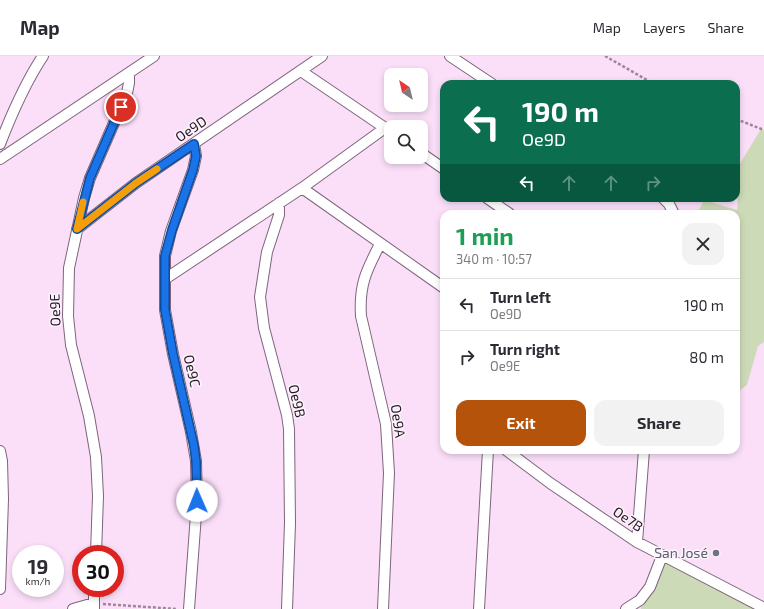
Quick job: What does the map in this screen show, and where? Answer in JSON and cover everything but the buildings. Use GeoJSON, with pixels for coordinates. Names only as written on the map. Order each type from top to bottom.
{"type":"FeatureCollection","features":[{"type":"Feature","properties":{"kind":"street"},"geometry":{"type":"LineString","coordinates":[[0,144],[10,117],[33,72],[44,56]]}},
{"type":"Feature","properties":{"kind":"street"},"geometry":{"type":"LineString","coordinates":[[0,159],[154,56]]}},
{"type":"Feature","properties":{"kind":"street","name":"Oe9D"},"geometry":{"type":"LineString","coordinates":[[77,229],[136,183],[322,56]]}},
{"type":"Feature","properties":{"kind":"street"},"geometry":{"type":"LineString","coordinates":[[450,56],[486,80]]}},
{"type":"Feature","properties":{"kind":"street"},"geometry":{"type":"LineString","coordinates":[[301,71],[384,127]]}},
{"type":"Feature","properties":{"kind":"street","name":"Oe9E"},"geometry":{"type":"LineString","coordinates":[[96,545],[98,496],[96,457],[89,416],[71,345],[68,316],[69,268],[90,178],[127,93],[130,73]]}},
{"type":"Feature","properties":{"kind":"street"},"geometry":{"type":"LineString","coordinates":[[165,279],[384,133]]}},
{"type":"Feature","properties":{"kind":"street","name":"Oe9C"},"geometry":{"type":"LineString","coordinates":[[189,609],[197,501],[196,461],[165,310],[165,256],[172,230],[193,170],[196,156],[194,144]]}},
{"type":"Feature","properties":{"kind":"street"},"geometry":{"type":"LineString","coordinates":[[428,158],[440,166]]}},
{"type":"Feature","properties":{"kind":"street"},"geometry":{"type":"LineString","coordinates":[[302,188],[440,285]]}},
{"type":"Feature","properties":{"kind":"street"},"geometry":{"type":"LineString","coordinates":[[493,202],[504,210]]}},
{"type":"Feature","properties":{"kind":"street","name":"Oe9B"},"geometry":{"type":"LineString","coordinates":[[279,203],[279,215],[267,252],[260,298],[264,328],[289,429],[290,523],[287,609]]}},
{"type":"Feature","properties":{"kind":"street","name":"Oe9A"},"geometry":{"type":"LineString","coordinates":[[380,244],[362,281],[360,316],[386,424],[389,473],[383,609]]}},
{"type":"Feature","properties":{"kind":"street"},"geometry":{"type":"LineString","coordinates":[[0,451],[4,499],[0,589]]}},
{"type":"Feature","properties":{"kind":"street"},"geometry":{"type":"LineString","coordinates":[[479,609],[488,454]]}},
{"type":"Feature","properties":{"kind":"street","name":"Oe7B"},"geometry":{"type":"LineString","coordinates":[[511,454],[550,483],[637,542],[764,608]]}},
{"type":"Feature","properties":{"kind":"street"},"geometry":{"type":"LineString","coordinates":[[637,542],[644,454]]}},
{"type":"Feature","properties":{"kind":"street"},"geometry":{"type":"LineString","coordinates":[[626,609],[640,600],[650,587],[662,556]]}},
{"type":"Feature","properties":{"kind":"street"},"geometry":{"type":"LineString","coordinates":[[73,609],[94,606]]}},
{"type":"Feature","properties":{"kind":"path"},"geometry":{"type":"LineString","coordinates":[[606,56],[647,80]]}},
{"type":"Feature","properties":{"kind":"path"},"geometry":{"type":"LineString","coordinates":[[740,120],[764,130]]}},
{"type":"Feature","properties":{"kind":"path"},"geometry":{"type":"LineString","coordinates":[[94,606],[177,609]]}},
{"type":"Feature","properties":{"kind":"green space"},"geometry":{"type":"Polygon","coordinates":[[[761,129],[764,130],[764,342],[758,346],[747,385],[740,390],[740,210],[737,210],[738,202],[740,202],[740,164],[761,129]]]}},
{"type":"Feature","properties":{"kind":"green space"},"geometry":{"type":"Polygon","coordinates":[[[703,202],[711,202],[737,210],[699,210],[703,202]]]}},
{"type":"Feature","properties":{"kind":"green space"},"geometry":{"type":"Polygon","coordinates":[[[662,556],[757,609],[641,609],[640,600],[662,556]]]}},
{"type":"Feature","properties":{"kind":"slow traffic"},"geometry":{"type":"LineString","coordinates":[[83,202],[77,229],[136,183],[157,169]]}},
{"type":"Feature","properties":{"kind":"place","name":"San José"},"geometry":{"type":"Point","coordinates":[716,553]}},
{"type":"Feature","properties":{"kind":"route"},"geometry":{"type":"LineString","coordinates":[[121,107],[90,178],[77,229],[136,183],[194,144],[196,156],[193,170],[172,230],[165,256],[165,310],[173,354],[194,446],[197,501]]}}]}
